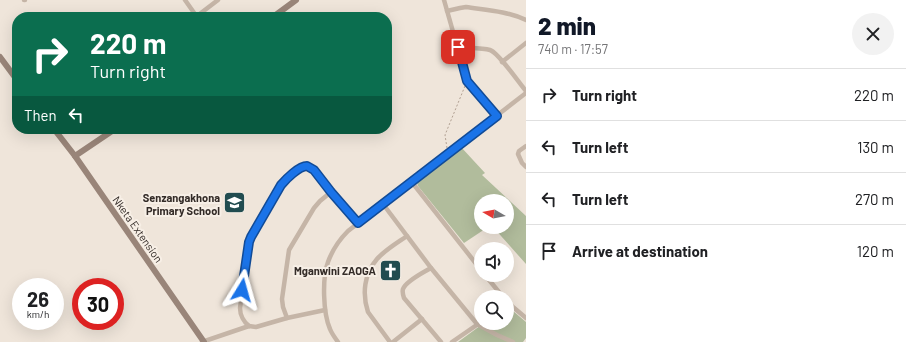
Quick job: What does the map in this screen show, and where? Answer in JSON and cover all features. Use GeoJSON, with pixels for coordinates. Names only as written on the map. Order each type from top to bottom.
{"type":"FeatureCollection","features":[{"type":"Feature","properties":{"kind":"street"},"geometry":{"type":"LineString","coordinates":[[186,0],[194,12]]}},
{"type":"Feature","properties":{"kind":"street"},"geometry":{"type":"LineString","coordinates":[[202,12],[218,0]]}},
{"type":"Feature","properties":{"kind":"street"},"geometry":{"type":"LineString","coordinates":[[280,12],[296,0]]}},
{"type":"Feature","properties":{"kind":"street"},"geometry":{"type":"LineString","coordinates":[[444,0],[467,81],[497,116]]}},
{"type":"Feature","properties":{"kind":"street"},"geometry":{"type":"LineString","coordinates":[[448,11],[466,7],[507,14],[526,20]]}},
{"type":"Feature","properties":{"kind":"street"},"geometry":{"type":"LineString","coordinates":[[502,62],[526,43]]}},
{"type":"Feature","properties":{"kind":"street"},"geometry":{"type":"LineString","coordinates":[[338,342],[329,329],[324,289],[327,263],[340,239],[411,181],[497,116],[526,92],[495,53],[490,50],[458,47]]}},
{"type":"Feature","properties":{"kind":"street"},"geometry":{"type":"LineString","coordinates":[[1,59],[12,73]]}},
{"type":"Feature","properties":{"kind":"street","name":"Nketa Extension"},"geometry":{"type":"LineString","coordinates":[[58,134],[75,156],[203,342]]}},
{"type":"Feature","properties":{"kind":"street"},"geometry":{"type":"LineString","coordinates":[[75,156],[108,134]]}},
{"type":"Feature","properties":{"kind":"street"},"geometry":{"type":"LineString","coordinates":[[526,146],[519,151],[518,154],[522,163],[526,167]]}},
{"type":"Feature","properties":{"kind":"street"},"geometry":{"type":"LineString","coordinates":[[249,326],[240,312],[248,247],[251,237],[284,181],[301,167],[307,166],[314,170],[358,223]]}},
{"type":"Feature","properties":{"kind":"street"},"geometry":{"type":"LineString","coordinates":[[411,181],[474,261]]}},
{"type":"Feature","properties":{"kind":"street"},"geometry":{"type":"LineString","coordinates":[[287,318],[282,299],[289,250],[314,208],[331,192]]}},
{"type":"Feature","properties":{"kind":"street"},"geometry":{"type":"LineString","coordinates":[[383,204],[431,268],[474,317]]}},
{"type":"Feature","properties":{"kind":"street"},"geometry":{"type":"LineString","coordinates":[[390,342],[368,312],[366,307],[365,287],[367,278],[377,260],[407,236]]}},
{"type":"Feature","properties":{"kind":"street"},"geometry":{"type":"LineString","coordinates":[[431,268],[407,284],[402,290],[404,298],[441,342]]}},
{"type":"Feature","properties":{"kind":"street"},"geometry":{"type":"LineString","coordinates":[[491,282],[497,290]]}},
{"type":"Feature","properties":{"kind":"street"},"geometry":{"type":"LineString","coordinates":[[514,309],[526,318]]}},
{"type":"Feature","properties":{"kind":"street"},"geometry":{"type":"LineString","coordinates":[[203,342],[249,326],[256,326],[326,310]]}},
{"type":"Feature","properties":{"kind":"street"},"geometry":{"type":"LineString","coordinates":[[393,342],[422,319]]}},
{"type":"Feature","properties":{"kind":"street"},"geometry":{"type":"LineString","coordinates":[[452,342],[474,327]]}},
{"type":"Feature","properties":{"kind":"street"},"geometry":{"type":"LineString","coordinates":[[490,330],[513,342]]}},
{"type":"Feature","properties":{"kind":"path"},"geometry":{"type":"LineString","coordinates":[[448,153],[445,135],[467,81]]}},
{"type":"Feature","properties":{"kind":"green space"},"geometry":{"type":"Polygon","coordinates":[[[461,147],[485,173],[482,175],[502,194],[474,194],[474,234],[478,234],[464,243],[418,186],[417,181],[461,147]]]}},
{"type":"Feature","properties":{"kind":"green space"},"geometry":{"type":"Polygon","coordinates":[[[514,205],[526,216],[526,264],[514,251],[514,242],[506,242],[499,234],[514,234],[514,205]]]}},
{"type":"Feature","properties":{"kind":"green space"},"geometry":{"type":"Polygon","coordinates":[[[514,312],[526,322],[526,338],[523,342],[458,342],[474,330],[514,330],[514,312]]]}},
{"type":"Feature","properties":{"kind":"place","name":"Senzangakhona Primary School"},"geometry":{"type":"Point","coordinates":[235,203]}},
{"type":"Feature","properties":{"kind":"place","name":"Mganwini ZAOGA"},"geometry":{"type":"Point","coordinates":[391,270]}},
{"type":"Feature","properties":{"kind":"route"},"geometry":{"type":"LineString","coordinates":[[242,290],[248,247],[251,237],[281,185],[301,167],[307,166],[314,170],[358,223],[497,116],[467,81],[458,47]]}}]}
